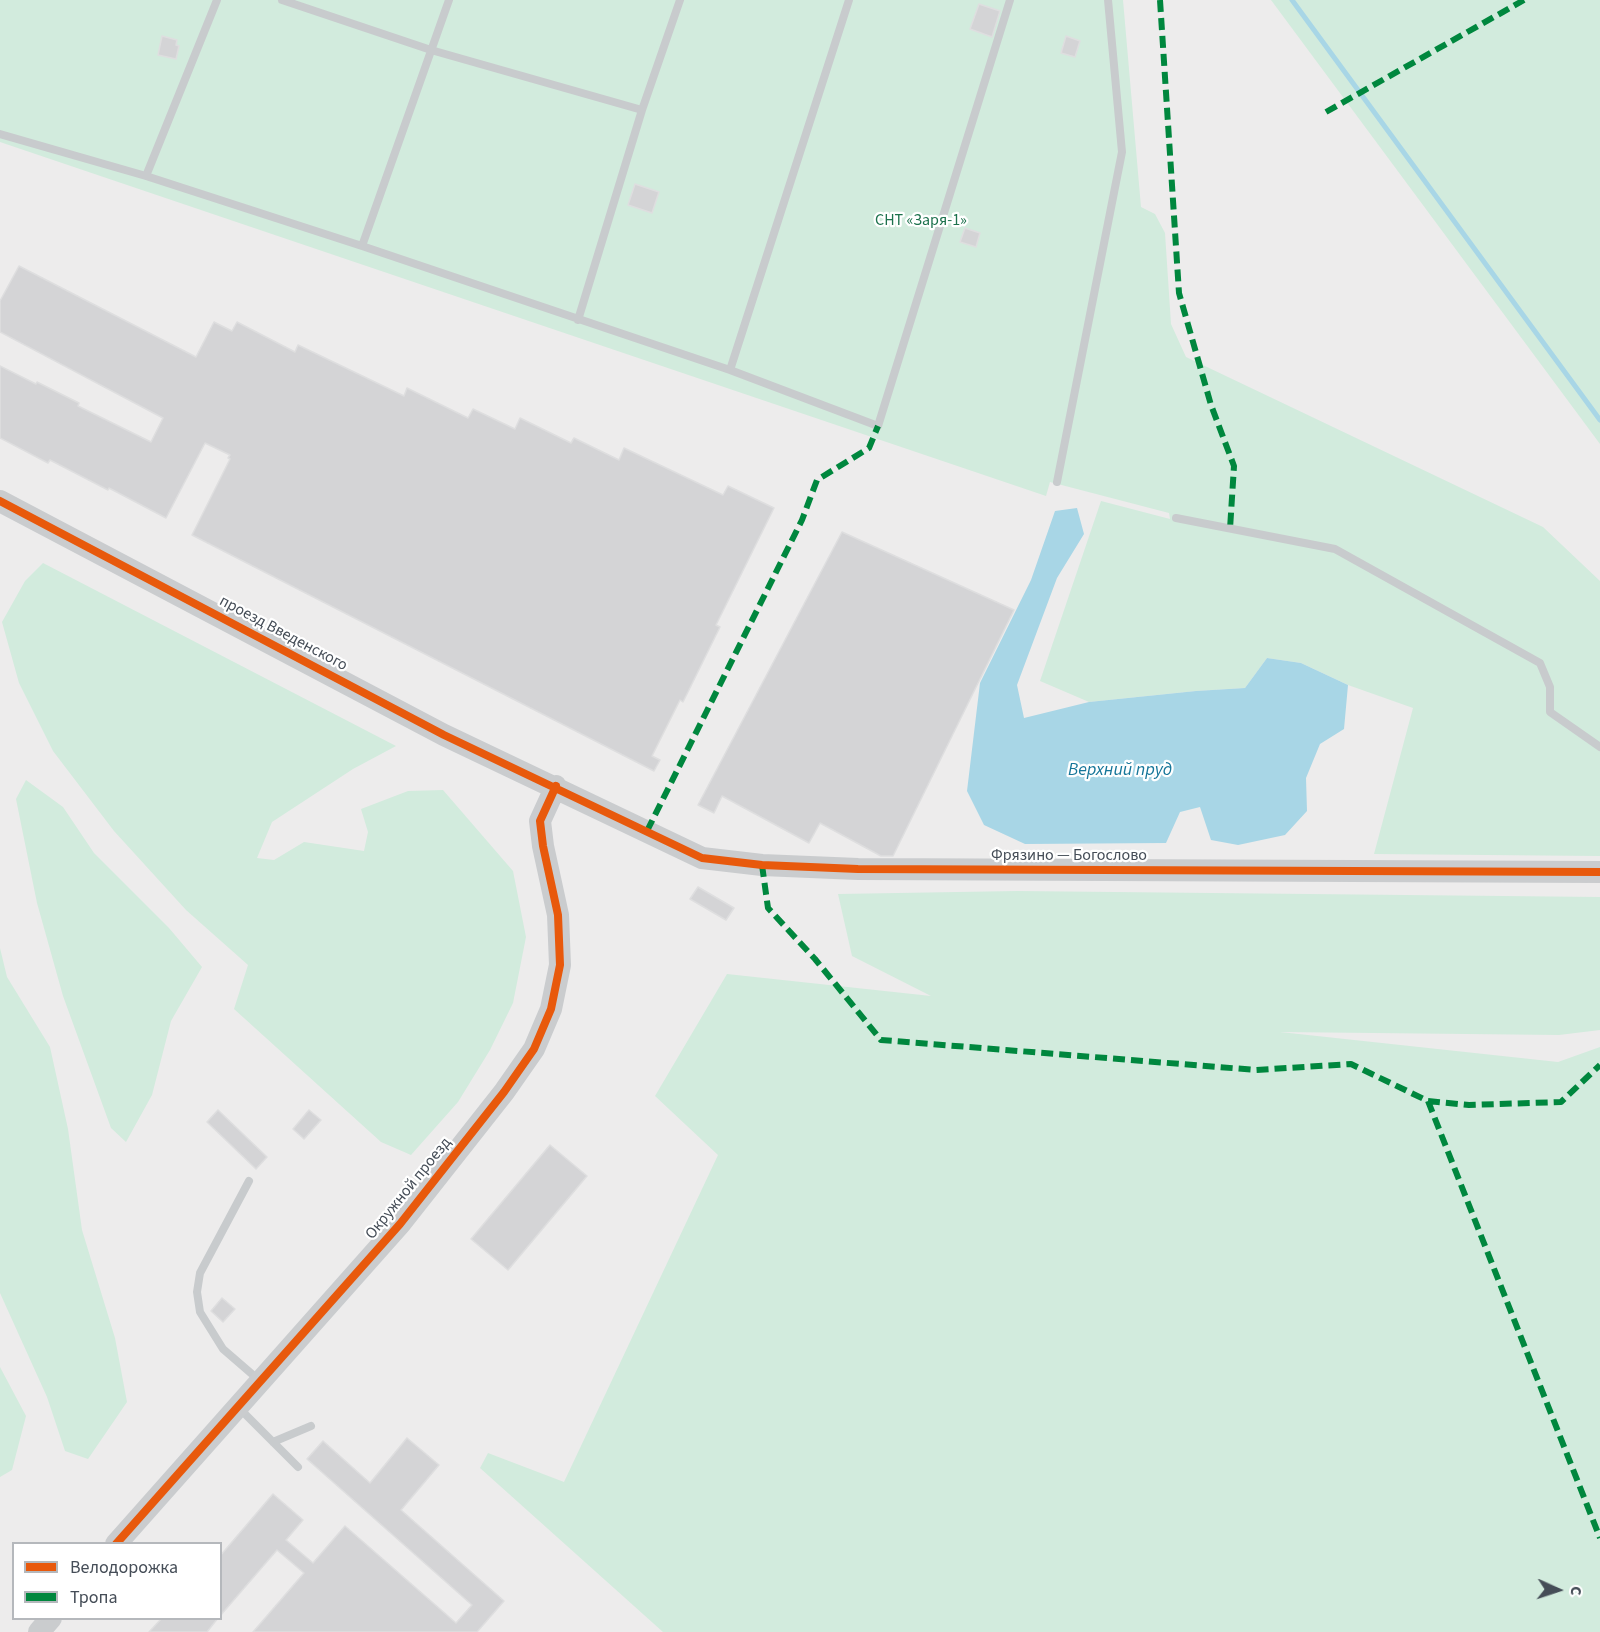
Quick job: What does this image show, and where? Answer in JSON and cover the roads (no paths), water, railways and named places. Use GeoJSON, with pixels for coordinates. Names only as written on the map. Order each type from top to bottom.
{"type":"FeatureCollection","features":[{"type":"Feature","properties":{"kind":"street","name":"проезд Введенского"},"geometry":{"type":"LineString","coordinates":[[0,501],[444,735],[556,786]]}},
{"type":"Feature","properties":{"kind":"street","name":"Фрязино — Богослово"},"geometry":{"type":"LineString","coordinates":[[556,786],[702,858],[762,865],[858,869],[1600,872]]}},
{"type":"Feature","properties":{"kind":"street","name":"Окружной проезд"},"geometry":{"type":"LineString","coordinates":[[118,1542],[400,1224],[504,1092],[534,1049],[551,1009],[560,965],[558,915],[540,821],[556,786]]}},
{"type":"Feature","properties":{"kind":"street"},"geometry":{"type":"LineString","coordinates":[[39,1632],[49,1620]]}},
{"type":"Feature","properties":{"kind":"lane"},"geometry":{"type":"LineString","coordinates":[[147,176],[217,0]]}},
{"type":"Feature","properties":{"kind":"lane"},"geometry":{"type":"LineString","coordinates":[[282,0],[431,50],[642,110]]}},
{"type":"Feature","properties":{"kind":"lane"},"geometry":{"type":"LineString","coordinates":[[362,246],[449,0]]}},
{"type":"Feature","properties":{"kind":"lane"},"geometry":{"type":"LineString","coordinates":[[578,320],[642,110],[680,0]]}},
{"type":"Feature","properties":{"kind":"lane"},"geometry":{"type":"LineString","coordinates":[[730,369],[849,0]]}},
{"type":"Feature","properties":{"kind":"lane"},"geometry":{"type":"LineString","coordinates":[[0,134],[147,176],[362,246],[730,369],[878,426],[1010,0]]}},
{"type":"Feature","properties":{"kind":"lane"},"geometry":{"type":"LineString","coordinates":[[1057,482],[1122,152],[1108,0]]}},
{"type":"Feature","properties":{"kind":"lane"},"geometry":{"type":"LineString","coordinates":[[1176,518],[1335,549],[1540,663],[1550,687],[1550,712],[1600,747]]}},
{"type":"Feature","properties":{"kind":"lane"},"geometry":{"type":"LineString","coordinates":[[249,1181],[200,1273],[197,1292],[200,1312],[224,1349],[260,1381]]}},
{"type":"Feature","properties":{"kind":"lane"},"geometry":{"type":"LineString","coordinates":[[237,1406],[298,1467]]}},
{"type":"Feature","properties":{"kind":"lane"},"geometry":{"type":"LineString","coordinates":[[273,1442],[311,1426]]}},
{"type":"Feature","properties":{"kind":"water","name":"Верхний пруд"},"geometry":{"type":"Polygon","coordinates":[[[1077,508],[1084,534],[1057,578],[1017,685],[1024,718],[1089,702],[1245,688],[1267,658],[1301,663],[1348,685],[1344,729],[1320,744],[1306,778],[1307,811],[1285,835],[1238,845],[1211,840],[1200,807],[1180,812],[1166,843],[1025,844],[984,825],[967,791],[980,683],[1031,580],[1055,511],[1077,508]]]}},
{"type":"Feature","properties":{"kind":"waterway"},"geometry":{"type":"LineString","coordinates":[[1292,0],[1600,420]]}},
{"type":"Feature","properties":{"kind":"park label","name":"СНТ «Заря-1»"},"geometry":{"type":"Point","coordinates":[921,221]}}]}
